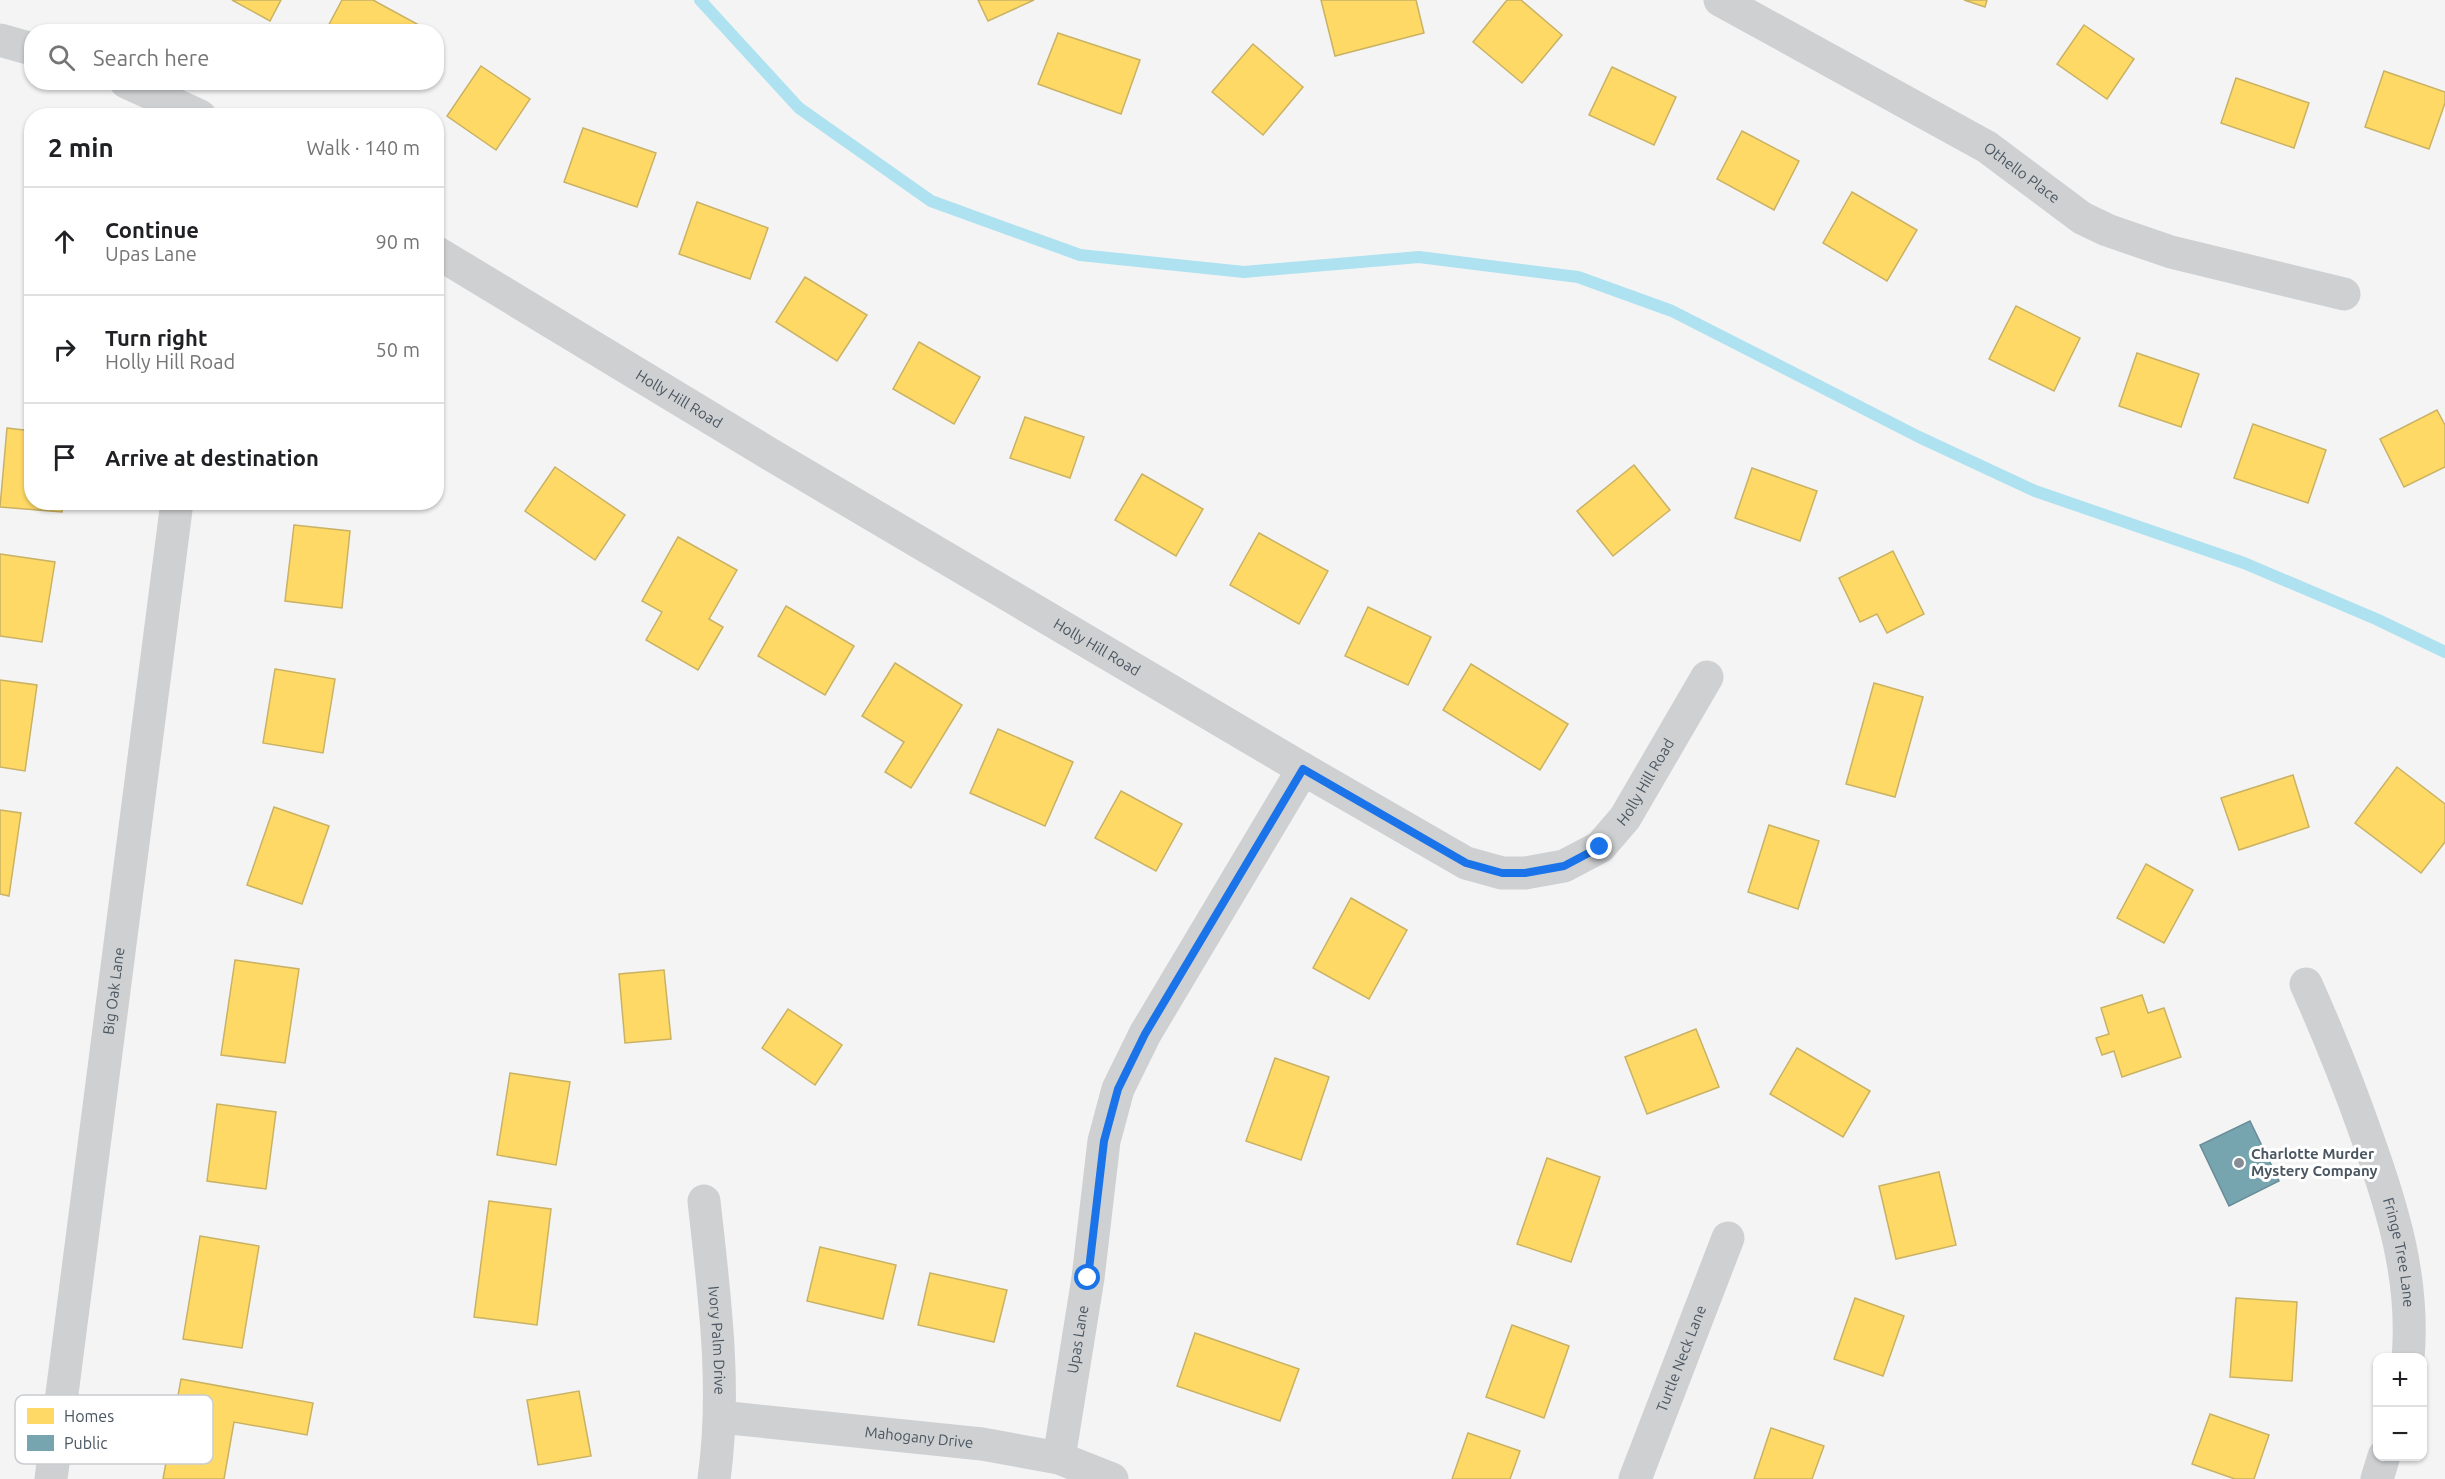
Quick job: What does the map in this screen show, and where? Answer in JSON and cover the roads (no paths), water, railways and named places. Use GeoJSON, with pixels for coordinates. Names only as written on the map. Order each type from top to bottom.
{"type":"FeatureCollection","features":[{"type":"Feature","properties":{"kind":"street","name":"Othello Place"},"geometry":{"type":"LineString","coordinates":[[1720,0],[1987,147],[2082,218],[2106,230],[2172,252],[2344,294]]}},
{"type":"Feature","properties":{"kind":"street"},"geometry":{"type":"LineString","coordinates":[[0,40],[24,47]]}},
{"type":"Feature","properties":{"kind":"street"},"geometry":{"type":"LineString","coordinates":[[143,90],[183,108]]}},
{"type":"Feature","properties":{"kind":"street","name":"Holly Hill Road"},"geometry":{"type":"LineString","coordinates":[[444,257],[768,453],[1466,863],[1502,873],[1525,873],[1564,866],[1600,847],[1624,818],[1707,677]]}},
{"type":"Feature","properties":{"kind":"street","name":"Big Oak Lane"},"geometry":{"type":"LineString","coordinates":[[62,1395],[176,510]]}},
{"type":"Feature","properties":{"kind":"street","name":"Upas Lane"},"geometry":{"type":"LineString","coordinates":[[1059,1458],[1088,1278],[1104,1141],[1118,1089],[1145,1034],[1303,769]]}},
{"type":"Feature","properties":{"kind":"street","name":"Fringe Tree Lane"},"geometry":{"type":"LineString","coordinates":[[2307,984],[2340,1062],[2386,1191],[2406,1268],[2411,1324],[2408,1353]]}},
{"type":"Feature","properties":{"kind":"street","name":"Ivory Palm Drive"},"geometry":{"type":"LineString","coordinates":[[704,1201],[718,1331],[720,1417],[714,1479]]}},
{"type":"Feature","properties":{"kind":"street","name":"Turtle Neck Lane"},"geometry":{"type":"LineString","coordinates":[[1635,1479],[1728,1238]]}},
{"type":"Feature","properties":{"kind":"street","name":"Mahogany Drive"},"geometry":{"type":"LineString","coordinates":[[720,1417],[982,1444],[1059,1458],[1112,1479]]}},
{"type":"Feature","properties":{"kind":"street"},"geometry":{"type":"LineString","coordinates":[[2377,1479],[2382,1461]]}},
{"type":"Feature","properties":{"kind":"street","name":"Big Oak Lane"},"geometry":{"type":"LineString","coordinates":[[51,1479],[53,1464]]}},
{"type":"Feature","properties":{"kind":"waterway"},"geometry":{"type":"LineString","coordinates":[[700,0],[799,108],[931,201],[1080,255],[1244,272],[1419,257],[1578,277],[1672,311],[1919,437],[2035,491],[2244,563],[2376,619],[2445,652]]}},
{"type":"Feature","properties":{"kind":"place","name":"Charlotte Murder Mystery Company"},"geometry":{"type":"Point","coordinates":[2239,1163]}}]}
